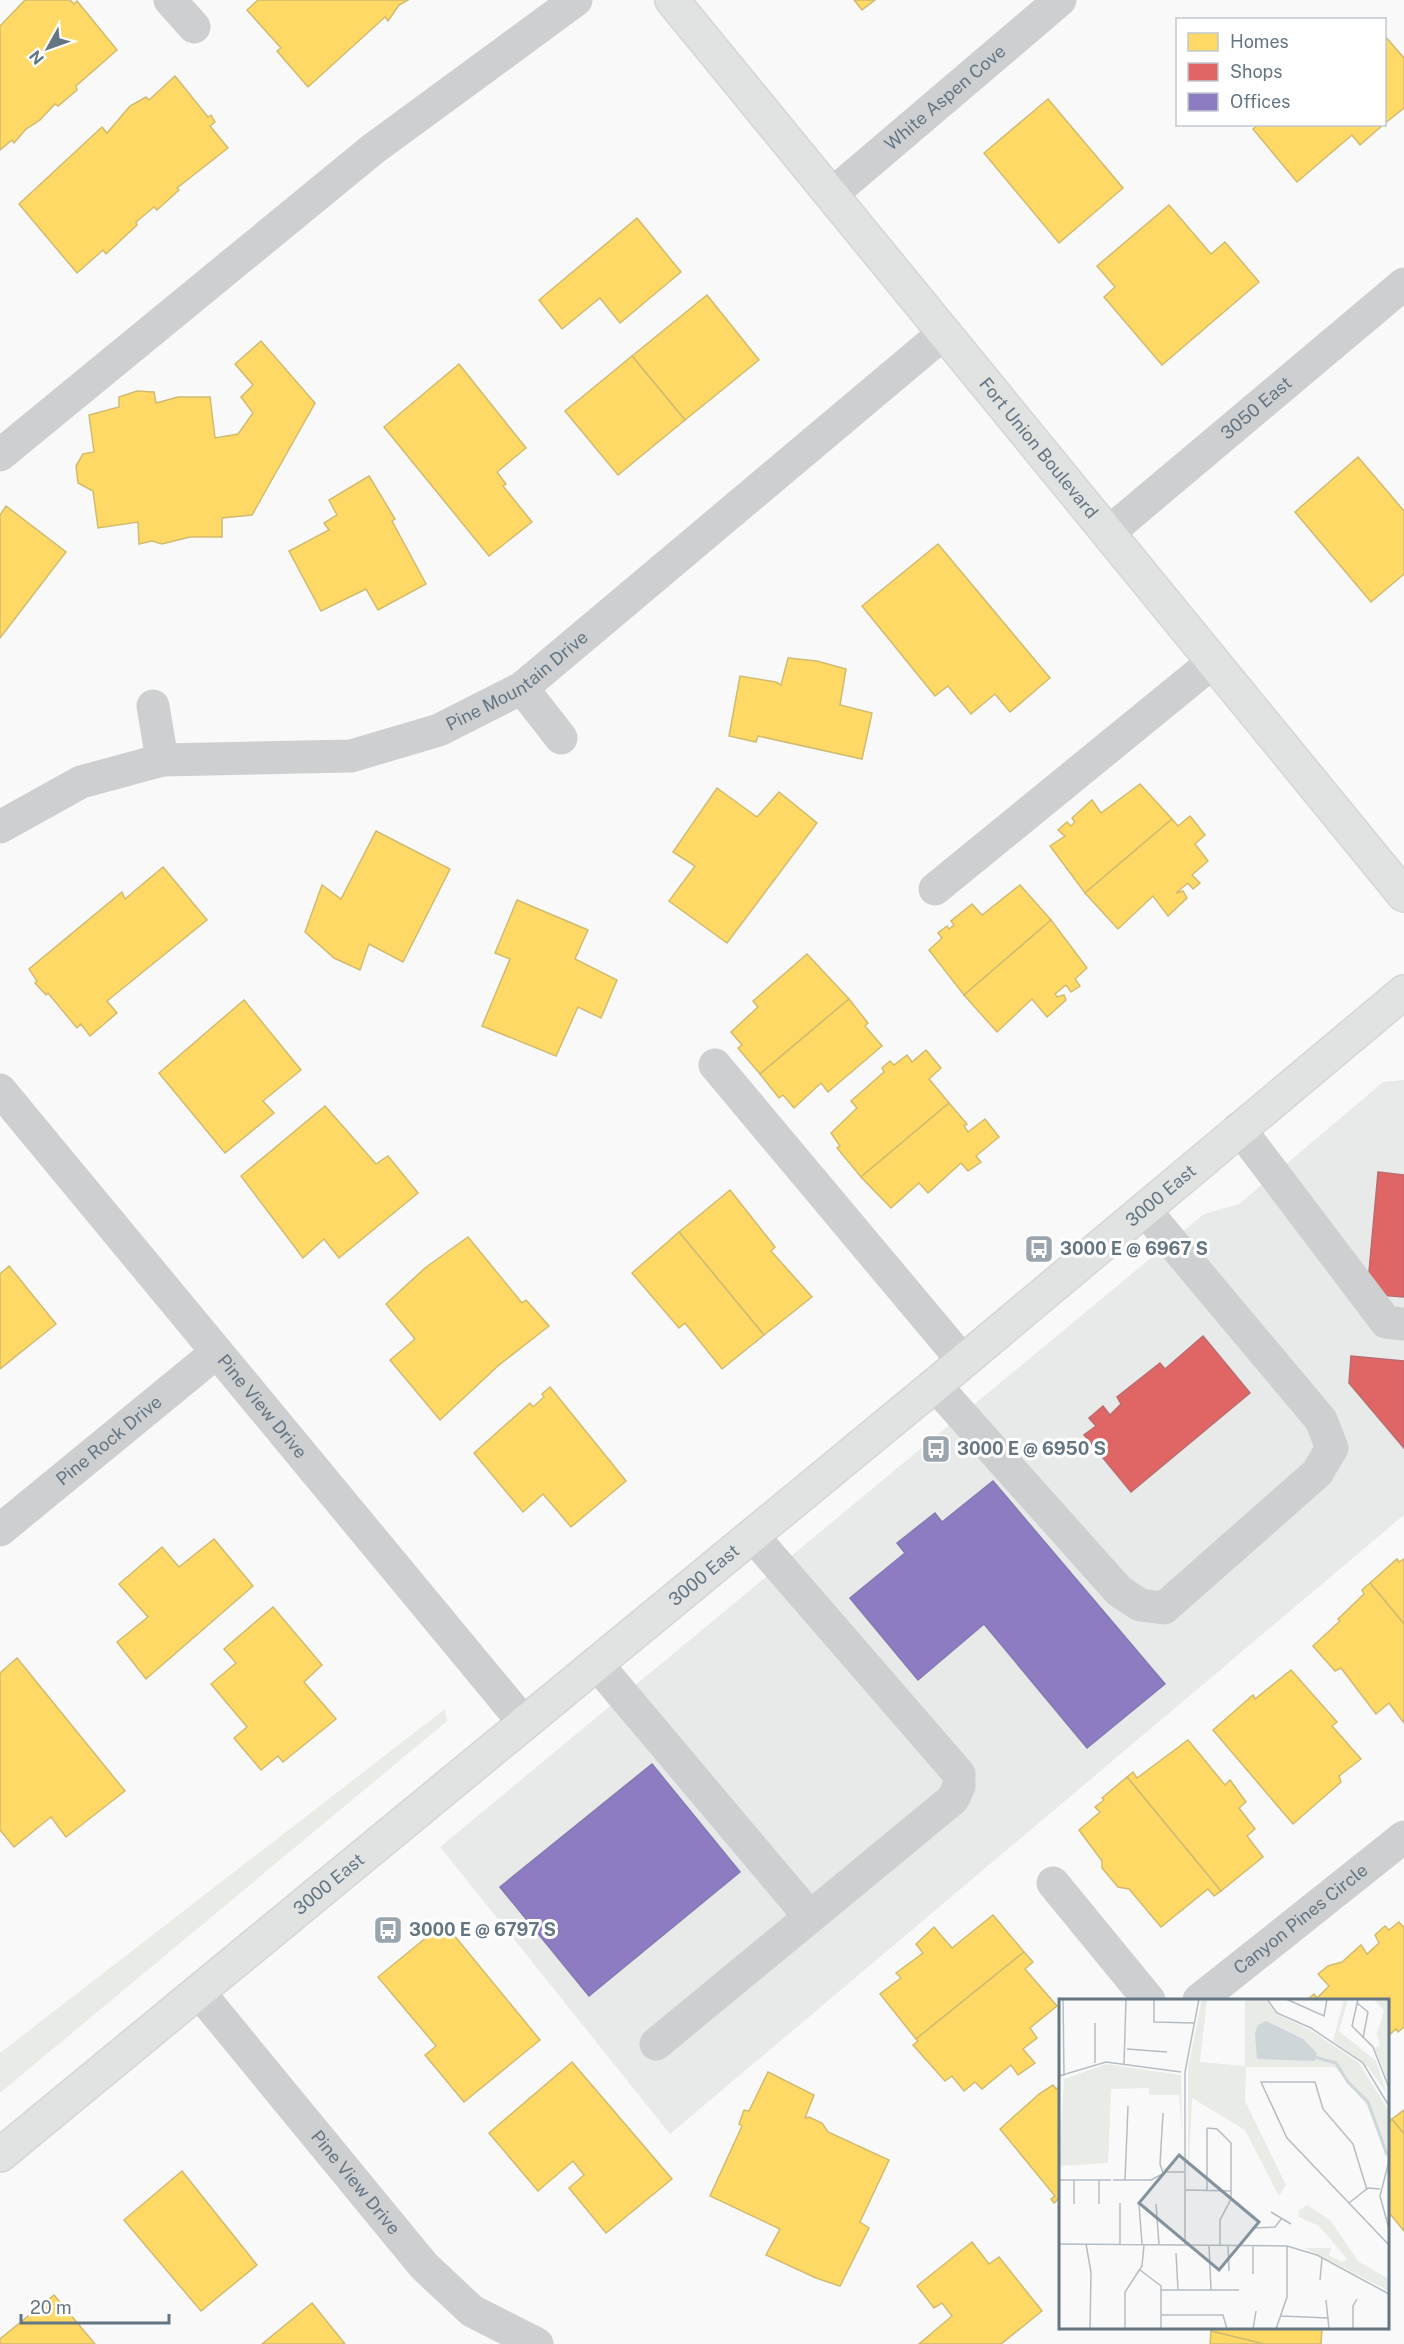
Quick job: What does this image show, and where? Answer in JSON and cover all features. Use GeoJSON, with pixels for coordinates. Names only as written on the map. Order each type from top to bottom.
{"type":"FeatureCollection","features":[{"type":"Feature","properties":{"kind":"main road","name":"Fort Union Boulevard"},"geometry":{"type":"LineString","coordinates":[[672,0],[1404,895]]}},
{"type":"Feature","properties":{"kind":"main road","name":"3000 East"},"geometry":{"type":"LineString","coordinates":[[0,2155],[935,1385],[1404,992]]}},
{"type":"Feature","properties":{"kind":"street"},"geometry":{"type":"LineString","coordinates":[[170,0],[194,27]]}},
{"type":"Feature","properties":{"kind":"street"},"geometry":{"type":"LineString","coordinates":[[0,454],[373,149],[576,0]]}},
{"type":"Feature","properties":{"kind":"street","name":"White Aspen Cove"},"geometry":{"type":"LineString","coordinates":[[831,195],[1060,0]]}},
{"type":"Feature","properties":{"kind":"street","name":"3050 East"},"geometry":{"type":"LineString","coordinates":[[1108,533],[1404,284]]}},
{"type":"Feature","properties":{"kind":"street","name":"Pine Mountain Drive"},"geometry":{"type":"LineString","coordinates":[[0,827],[81,782],[162,760],[351,756],[439,730],[522,688],[944,333]]}},
{"type":"Feature","properties":{"kind":"street"},"geometry":{"type":"LineString","coordinates":[[935,889],[1213,662]]}},
{"type":"Feature","properties":{"kind":"street"},"geometry":{"type":"LineString","coordinates":[[522,688],[561,738]]}},
{"type":"Feature","properties":{"kind":"street"},"geometry":{"type":"LineString","coordinates":[[153,706],[162,760]]}},
{"type":"Feature","properties":{"kind":"street"},"geometry":{"type":"LineString","coordinates":[[715,1065],[963,1361]]}},
{"type":"Feature","properties":{"kind":"street","name":"Pine View Drive"},"geometry":{"type":"LineString","coordinates":[[0,1090],[525,1724]]}},
{"type":"Feature","properties":{"kind":"street"},"geometry":{"type":"LineString","coordinates":[[1239,1128],[1386,1322],[1404,1324]]}},
{"type":"Feature","properties":{"kind":"street"},"geometry":{"type":"LineString","coordinates":[[935,1385],[1119,1592],[1140,1605],[1164,1608],[1317,1473],[1332,1448],[1322,1420],[1144,1209]]}},
{"type":"Feature","properties":{"kind":"street","name":"Pine Rock Drive"},"geometry":{"type":"LineString","coordinates":[[0,1530],[216,1352]]}},
{"type":"Feature","properties":{"kind":"street"},"geometry":{"type":"LineString","coordinates":[[656,2044],[952,1799],[959,1786],[959,1774],[753,1535]]}},
{"type":"Feature","properties":{"kind":"street"},"geometry":{"type":"LineString","coordinates":[[596,1664],[810,1917]]}},
{"type":"Feature","properties":{"kind":"street","name":"Canyon Pines Circle"},"geometry":{"type":"LineString","coordinates":[[1202,1999],[1404,1838]]}},
{"type":"Feature","properties":{"kind":"street"},"geometry":{"type":"LineString","coordinates":[[1053,1883],[1147,1999]]}},
{"type":"Feature","properties":{"kind":"street","name":"Pine View Drive"},"geometry":{"type":"LineString","coordinates":[[198,1990],[424,2266],[472,2311],[537,2344]]}},
{"type":"Feature","properties":{"kind":"shaded area"},"geometry":{"type":"Polygon","coordinates":[[[1404,1080],[1404,1515],[670,2134],[440,1847],[1204,1214],[1239,1204],[1383,1082],[1404,1080]]]}},
{"type":"Feature","properties":{"kind":"shaded area"},"geometry":{"type":"Polygon","coordinates":[[[445,1709],[447,1721],[0,2093],[0,2053],[445,1709]]]}},
{"type":"Feature","properties":{"kind":"building: Homes"},"geometry":{"type":"Polygon","coordinates":[[[25,0],[70,0],[74,4],[77,1],[117,50],[76,86],[77,90],[58,106],[55,104],[40,120],[26,129],[14,143],[12,140],[0,150],[0,26],[25,0]]]}},
{"type":"Feature","properties":{"kind":"building: Homes"},"geometry":{"type":"Polygon","coordinates":[[[258,0],[408,0],[399,5],[388,21],[385,17],[308,87],[277,51],[281,48],[247,10],[258,0]]]}},
{"type":"Feature","properties":{"kind":"building: Homes"},"geometry":{"type":"Polygon","coordinates":[[[854,0],[875,0],[862,10],[854,0]]]}},
{"type":"Feature","properties":{"kind":"building: Homes"},"geometry":{"type":"Polygon","coordinates":[[[1386,37],[1404,58],[1404,108],[1386,122],[1386,37]]]}},
{"type":"Feature","properties":{"kind":"building: Homes"},"geometry":{"type":"Polygon","coordinates":[[[175,76],[208,117],[211,115],[215,122],[210,126],[228,148],[177,188],[179,190],[157,210],[154,207],[136,222],[137,225],[106,254],[103,250],[77,273],[19,204],[102,127],[107,133],[130,106],[146,97],[149,100],[175,76]]]}},
{"type":"Feature","properties":{"kind":"building: Homes"},"geometry":{"type":"Polygon","coordinates":[[[1048,99],[1123,188],[1059,243],[984,153],[1048,99]]]}},
{"type":"Feature","properties":{"kind":"building: Homes"},"geometry":{"type":"Polygon","coordinates":[[[1257,126],[1382,126],[1360,145],[1352,135],[1297,182],[1253,129],[1257,126]]]}},
{"type":"Feature","properties":{"kind":"building: Homes"},"geometry":{"type":"Polygon","coordinates":[[[1169,205],[1211,254],[1225,242],[1259,282],[1162,365],[1104,297],[1115,287],[1097,266],[1169,205]]]}},
{"type":"Feature","properties":{"kind":"building: Homes"},"geometry":{"type":"Polygon","coordinates":[[[637,218],[681,272],[620,323],[600,298],[562,329],[539,300],[637,218]]]}},
{"type":"Feature","properties":{"kind":"building: Homes"},"geometry":{"type":"Polygon","coordinates":[[[707,295],[759,360],[685,420],[632,356],[707,295]]]}},
{"type":"Feature","properties":{"kind":"building: Homes"},"geometry":{"type":"Polygon","coordinates":[[[261,341],[315,403],[252,515],[222,518],[222,537],[190,537],[162,544],[152,541],[139,544],[138,522],[98,528],[93,491],[78,483],[76,466],[83,454],[94,452],[89,415],[119,407],[119,397],[137,391],[154,392],[156,403],[178,397],[210,397],[215,438],[238,434],[253,413],[241,397],[253,385],[235,364],[261,341]]]}},
{"type":"Feature","properties":{"kind":"building: Homes"},"geometry":{"type":"Polygon","coordinates":[[[632,356],[685,420],[618,475],[565,411],[632,356]]]}},
{"type":"Feature","properties":{"kind":"building: Homes"},"geometry":{"type":"Polygon","coordinates":[[[459,364],[526,448],[497,472],[506,484],[503,486],[532,522],[489,556],[384,427],[459,364]]]}},
{"type":"Feature","properties":{"kind":"building: Homes"},"geometry":{"type":"Polygon","coordinates":[[[1358,457],[1404,511],[1404,574],[1371,602],[1295,512],[1358,457]]]}},
{"type":"Feature","properties":{"kind":"building: Homes"},"geometry":{"type":"Polygon","coordinates":[[[369,476],[395,519],[392,521],[426,584],[378,610],[366,589],[321,611],[289,551],[329,530],[324,523],[337,515],[329,500],[369,476]]]}},
{"type":"Feature","properties":{"kind":"building: Homes"},"geometry":{"type":"Polygon","coordinates":[[[6,506],[66,552],[0,638],[0,515],[6,506]]]}},
{"type":"Feature","properties":{"kind":"building: Homes"},"geometry":{"type":"Polygon","coordinates":[[[938,544],[1050,678],[1010,712],[995,694],[971,714],[948,686],[935,696],[862,606],[938,544]]]}},
{"type":"Feature","properties":{"kind":"building: Homes"},"geometry":{"type":"Polygon","coordinates":[[[788,658],[817,661],[846,669],[840,705],[872,713],[862,759],[758,736],[756,742],[729,736],[740,676],[776,682],[781,685],[788,658]]]}},
{"type":"Feature","properties":{"kind":"building: Homes"},"geometry":{"type":"Polygon","coordinates":[[[1140,784],[1172,819],[1085,893],[1050,846],[1065,836],[1058,830],[1067,822],[1071,826],[1075,822],[1072,818],[1092,800],[1101,813],[1140,784]]]}},
{"type":"Feature","properties":{"kind":"building: Homes"},"geometry":{"type":"Polygon","coordinates":[[[717,788],[757,817],[779,792],[817,823],[727,943],[669,901],[695,866],[673,852],[717,788]]]}},
{"type":"Feature","properties":{"kind":"building: Homes"},"geometry":{"type":"Polygon","coordinates":[[[1190,816],[1205,835],[1195,844],[1208,861],[1192,875],[1200,883],[1193,889],[1188,883],[1176,893],[1183,891],[1187,898],[1168,916],[1153,896],[1118,929],[1085,893],[1172,819],[1178,826],[1190,816]]]}},
{"type":"Feature","properties":{"kind":"building: Homes"},"geometry":{"type":"Polygon","coordinates":[[[376,831],[450,869],[403,962],[369,944],[360,970],[334,958],[305,932],[322,885],[341,899],[376,831]]]}},
{"type":"Feature","properties":{"kind":"building: Homes"},"geometry":{"type":"Polygon","coordinates":[[[163,867],[207,920],[107,1001],[117,1013],[90,1036],[81,1024],[77,1028],[48,993],[46,995],[35,983],[37,981],[29,969],[122,892],[125,899],[163,867]]]}},
{"type":"Feature","properties":{"kind":"building: Homes"},"geometry":{"type":"Polygon","coordinates":[[[1020,885],[1051,920],[964,995],[929,950],[942,938],[938,933],[947,926],[949,929],[954,925],[951,921],[972,904],[982,915],[1020,885]]]}},
{"type":"Feature","properties":{"kind":"building: Homes"},"geometry":{"type":"Polygon","coordinates":[[[517,900],[588,930],[575,959],[617,980],[601,1018],[578,1007],[556,1056],[482,1026],[510,959],[495,953],[517,900]]]}},
{"type":"Feature","properties":{"kind":"building: Homes"},"geometry":{"type":"Polygon","coordinates":[[[1051,920],[1087,968],[1075,979],[1080,986],[1071,992],[1066,985],[1055,994],[1057,997],[1064,995],[1066,1000],[1047,1017],[1032,999],[997,1032],[964,995],[1051,920]]]}},
{"type":"Feature","properties":{"kind":"building: Homes"},"geometry":{"type":"Polygon","coordinates":[[[807,954],[849,999],[760,1074],[738,1048],[742,1045],[731,1032],[758,1007],[753,1001],[807,954]]]}},
{"type":"Feature","properties":{"kind":"building: Homes"},"geometry":{"type":"Polygon","coordinates":[[[849,999],[868,1023],[865,1026],[882,1046],[828,1092],[821,1083],[794,1108],[783,1095],[779,1098],[760,1074],[849,999]]]}},
{"type":"Feature","properties":{"kind":"building: Homes"},"geometry":{"type":"Polygon","coordinates":[[[244,1000],[301,1070],[263,1101],[274,1113],[225,1153],[159,1073],[244,1000]]]}},
{"type":"Feature","properties":{"kind":"building: Homes"},"geometry":{"type":"Polygon","coordinates":[[[926,1050],[941,1068],[929,1079],[949,1103],[861,1177],[837,1148],[840,1146],[831,1133],[857,1108],[851,1101],[884,1072],[882,1068],[890,1061],[894,1065],[907,1055],[912,1062],[926,1050]]]}},
{"type":"Feature","properties":{"kind":"building: Homes"},"geometry":{"type":"Polygon","coordinates":[[[949,1103],[967,1124],[964,1126],[968,1132],[985,1119],[999,1137],[976,1156],[981,1162],[968,1171],[961,1163],[928,1193],[919,1183],[891,1208],[861,1177],[949,1103]]]}},
{"type":"Feature","properties":{"kind":"building: Homes"},"geometry":{"type":"Polygon","coordinates":[[[325,1106],[376,1164],[388,1156],[418,1193],[339,1258],[324,1239],[303,1258],[241,1176],[325,1106]]]}},
{"type":"Feature","properties":{"kind":"building: Homes"},"geometry":{"type":"Polygon","coordinates":[[[730,1190],[775,1247],[771,1251],[812,1297],[764,1335],[679,1232],[730,1190]]]}},
{"type":"Feature","properties":{"kind":"building: Homes"},"geometry":{"type":"Polygon","coordinates":[[[679,1232],[764,1335],[722,1369],[685,1323],[679,1328],[632,1273],[679,1232]]]}},
{"type":"Feature","properties":{"kind":"building: Homes"},"geometry":{"type":"Polygon","coordinates":[[[468,1237],[522,1303],[526,1300],[549,1326],[499,1365],[440,1420],[390,1360],[415,1339],[386,1304],[425,1268],[468,1237]]]}},
{"type":"Feature","properties":{"kind":"building: Homes"},"geometry":{"type":"Polygon","coordinates":[[[9,1266],[56,1324],[0,1369],[0,1274],[9,1266]]]}},
{"type":"Feature","properties":{"kind":"building: Homes"},"geometry":{"type":"Polygon","coordinates":[[[550,1387],[626,1481],[571,1527],[543,1494],[523,1512],[474,1453],[530,1403],[533,1407],[544,1397],[542,1394],[550,1387]]]}},
{"type":"Feature","properties":{"kind":"building: Homes"},"geometry":{"type":"Polygon","coordinates":[[[214,1539],[253,1586],[146,1679],[117,1642],[148,1617],[119,1584],[162,1547],[179,1567],[214,1539]]]}},
{"type":"Feature","properties":{"kind":"building: Homes"},"geometry":{"type":"Polygon","coordinates":[[[1397,1559],[1399,1562],[1404,1559],[1404,1624],[1370,1583],[1397,1559]]]}},
{"type":"Feature","properties":{"kind":"building: Homes"},"geometry":{"type":"Polygon","coordinates":[[[1370,1583],[1404,1624],[1404,1723],[1389,1703],[1376,1714],[1341,1668],[1335,1671],[1313,1646],[1340,1621],[1338,1619],[1364,1594],[1362,1590],[1370,1583]]]}},
{"type":"Feature","properties":{"kind":"building: Homes"},"geometry":{"type":"Polygon","coordinates":[[[273,1607],[322,1665],[304,1682],[336,1719],[283,1762],[278,1756],[261,1770],[234,1738],[247,1727],[211,1684],[236,1663],[224,1649],[273,1607]]]}},
{"type":"Feature","properties":{"kind":"building: Homes"},"geometry":{"type":"Polygon","coordinates":[[[17,1658],[125,1791],[66,1837],[51,1817],[14,1847],[0,1830],[0,1673],[17,1658]]]}},
{"type":"Feature","properties":{"kind":"building: Homes"},"geometry":{"type":"Polygon","coordinates":[[[1291,1670],[1337,1722],[1332,1726],[1361,1759],[1339,1776],[1341,1782],[1293,1824],[1213,1730],[1253,1695],[1255,1699],[1291,1670]]]}},
{"type":"Feature","properties":{"kind":"building: Homes"},"geometry":{"type":"Polygon","coordinates":[[[1188,1740],[1225,1785],[1230,1780],[1246,1802],[1239,1808],[1255,1829],[1247,1836],[1263,1857],[1221,1891],[1127,1777],[1133,1772],[1137,1778],[1188,1740]]]}},
{"type":"Feature","properties":{"kind":"building: Homes"},"geometry":{"type":"Polygon","coordinates":[[[1127,1777],[1221,1891],[1214,1896],[1208,1889],[1161,1927],[1129,1889],[1118,1887],[1102,1868],[1102,1861],[1079,1830],[1100,1812],[1095,1807],[1104,1800],[1102,1798],[1127,1777]]]}},
{"type":"Feature","properties":{"kind":"building: Homes"},"geometry":{"type":"Polygon","coordinates":[[[993,1915],[1024,1952],[916,2039],[880,1994],[901,1978],[896,1973],[923,1953],[916,1944],[934,1927],[952,1948],[993,1915]]]}},
{"type":"Feature","properties":{"kind":"building: Homes"},"geometry":{"type":"Polygon","coordinates":[[[1399,1922],[1404,1928],[1404,2027],[1398,2032],[1396,2029],[1389,2035],[1389,1999],[1308,1999],[1314,1994],[1317,1998],[1329,1986],[1318,1974],[1328,1966],[1342,1962],[1361,1945],[1367,1954],[1379,1943],[1375,1935],[1385,1926],[1389,1930],[1399,1922]]]}},
{"type":"Feature","properties":{"kind":"building: Homes"},"geometry":{"type":"Polygon","coordinates":[[[444,1923],[540,2040],[464,2102],[425,2055],[436,2046],[378,1977],[444,1923]]]}},
{"type":"Feature","properties":{"kind":"building: Homes"},"geometry":{"type":"Polygon","coordinates":[[[1024,1952],[1033,1962],[1025,1969],[1057,2006],[1030,2028],[1037,2038],[1023,2049],[1035,2063],[1018,2075],[1011,2065],[982,2089],[975,2082],[964,2091],[952,2076],[945,2081],[913,2045],[918,2041],[916,2039],[1024,1952]]]}},
{"type":"Feature","properties":{"kind":"building: Homes"},"geometry":{"type":"Polygon","coordinates":[[[572,2062],[672,2179],[606,2233],[569,2188],[584,2175],[573,2161],[538,2191],[489,2133],[572,2062]]]}},
{"type":"Feature","properties":{"kind":"building: Homes"},"geometry":{"type":"Polygon","coordinates":[[[768,2072],[814,2095],[805,2118],[809,2117],[822,2123],[828,2132],[889,2160],[860,2222],[869,2228],[840,2286],[816,2278],[766,2255],[780,2229],[710,2196],[742,2126],[739,2124],[744,2110],[749,2111],[768,2072]]]}},
{"type":"Feature","properties":{"kind":"building: Homes"},"geometry":{"type":"Polygon","coordinates":[[[1053,2085],[1056,2089],[1059,2087],[1059,2198],[1054,2203],[1051,2199],[1055,2196],[1000,2129],[1039,2094],[1053,2085]]]}},
{"type":"Feature","properties":{"kind":"building: Homes"},"geometry":{"type":"Polygon","coordinates":[[[1404,2110],[1404,2134],[1392,2119],[1404,2110]]]}},
{"type":"Feature","properties":{"kind":"building: Homes"},"geometry":{"type":"Polygon","coordinates":[[[1392,2119],[1404,2134],[1404,2231],[1391,2215],[1389,2217],[1389,2122],[1392,2119]]]}},
{"type":"Feature","properties":{"kind":"building: Homes"},"geometry":{"type":"Polygon","coordinates":[[[182,2171],[257,2265],[201,2311],[124,2220],[182,2171]]]}},
{"type":"Feature","properties":{"kind":"building: Homes"},"geometry":{"type":"Polygon","coordinates":[[[972,2242],[989,2264],[999,2257],[1042,2311],[1001,2344],[919,2344],[952,2316],[942,2303],[934,2308],[917,2286],[972,2242]]]}},
{"type":"Feature","properties":{"kind":"building: Homes"},"geometry":{"type":"Polygon","coordinates":[[[54,2295],[95,2344],[0,2344],[0,2339],[54,2295]]]}},
{"type":"Feature","properties":{"kind":"building: Homes"},"geometry":{"type":"Polygon","coordinates":[[[312,2303],[345,2344],[262,2344],[312,2303]]]}},
{"type":"Feature","properties":{"kind":"building: Homes"},"geometry":{"type":"Polygon","coordinates":[[[1212,2329],[1322,2329],[1321,2344],[1264,2344],[1211,2331],[1212,2329]]]}},
{"type":"Feature","properties":{"kind":"building: Homes"},"geometry":{"type":"Polygon","coordinates":[[[1211,2331],[1264,2344],[1210,2344],[1211,2331]]]}},
{"type":"Feature","properties":{"kind":"building: Shops"},"geometry":{"type":"Polygon","coordinates":[[[1378,1172],[1404,1175],[1404,1297],[1367,1294],[1378,1172]]]}},
{"type":"Feature","properties":{"kind":"building: Shops"},"geometry":{"type":"Polygon","coordinates":[[[1203,1336],[1250,1393],[1131,1492],[1084,1435],[1096,1426],[1089,1418],[1103,1406],[1110,1415],[1121,1404],[1117,1397],[1160,1363],[1165,1369],[1203,1336]]]}},
{"type":"Feature","properties":{"kind":"building: Shops"},"geometry":{"type":"Polygon","coordinates":[[[1351,1356],[1404,1361],[1404,1448],[1349,1383],[1351,1356]]]}},
{"type":"Feature","properties":{"kind":"building: Offices"},"geometry":{"type":"Polygon","coordinates":[[[993,1481],[1165,1684],[1087,1748],[984,1624],[918,1680],[850,1598],[905,1553],[897,1543],[935,1513],[942,1522],[993,1481]]]}},
{"type":"Feature","properties":{"kind":"building: Offices"},"geometry":{"type":"Polygon","coordinates":[[[652,1764],[740,1872],[589,1996],[500,1887],[652,1764]]]}},
{"type":"Feature","properties":{"kind":"place","name":"3000 E @ 6967 S"},"geometry":{"type":"Point","coordinates":[1039,1249]}},
{"type":"Feature","properties":{"kind":"place","name":"3000 E @ 6950 S"},"geometry":{"type":"Point","coordinates":[936,1449]}},
{"type":"Feature","properties":{"kind":"place","name":"3000 E @ 6797 S"},"geometry":{"type":"Point","coordinates":[388,1930]}}]}
